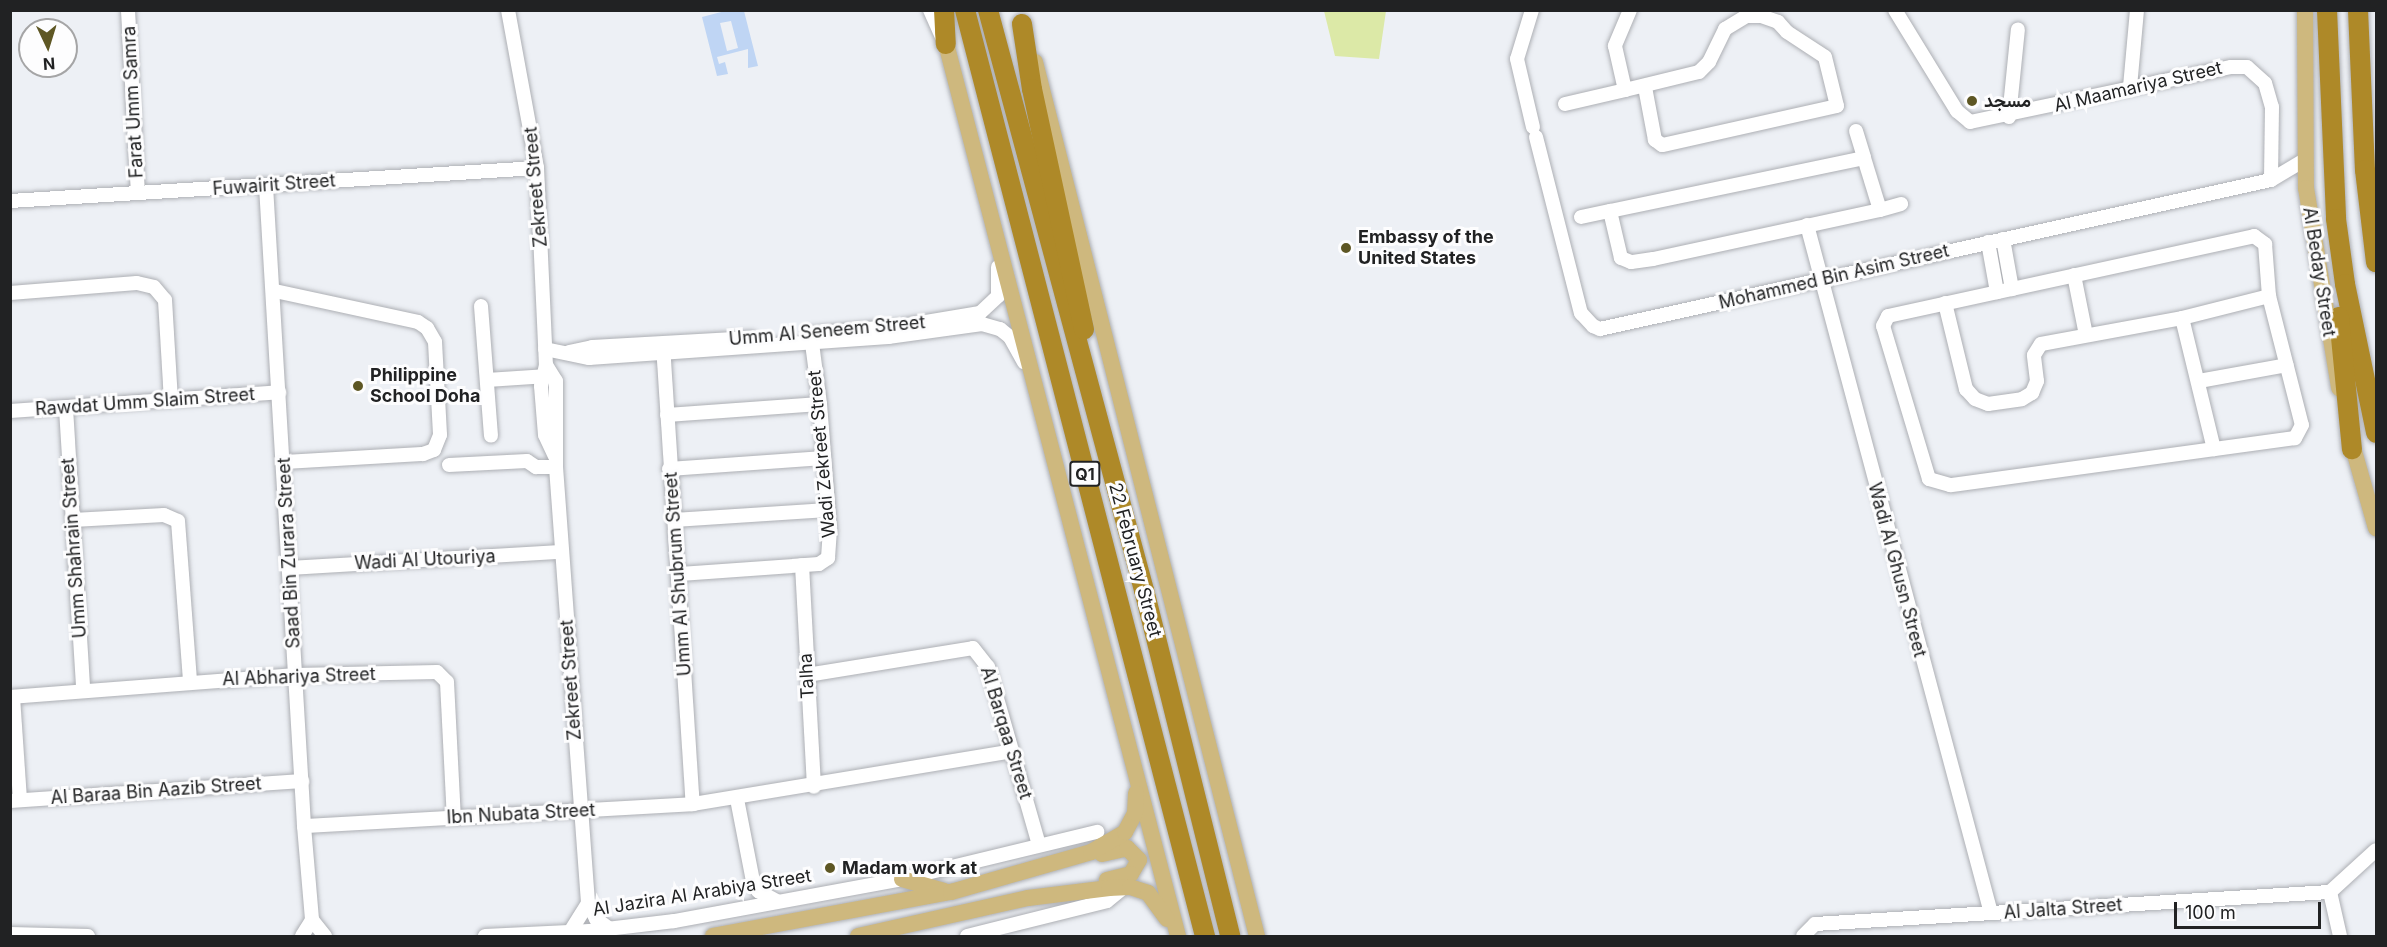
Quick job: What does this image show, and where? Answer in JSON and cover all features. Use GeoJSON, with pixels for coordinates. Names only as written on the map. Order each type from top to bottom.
{"type":"FeatureCollection","features":[{"type":"Feature","properties":{"kind":"highway"},"geometry":{"type":"LineString","coordinates":[[944,10],[946,44]]}},
{"type":"Feature","properties":{"kind":"highway","name":"22 February Street"},"geometry":{"type":"LineString","coordinates":[[965,10],[1205,936]]}},
{"type":"Feature","properties":{"kind":"highway","name":"22 February Street"},"geometry":{"type":"LineString","coordinates":[[988,10],[1091,394],[1230,936]]}},
{"type":"Feature","properties":{"kind":"highway","name":"Al Beday Street"},"geometry":{"type":"LineString","coordinates":[[2327,10],[2333,188],[2342,266],[2376,433]]}},
{"type":"Feature","properties":{"kind":"highway"},"geometry":{"type":"LineString","coordinates":[[2358,10],[2365,170],[2376,262]]}},
{"type":"Feature","properties":{"kind":"highway"},"geometry":{"type":"LineString","coordinates":[[1020,17],[1030,81],[1085,337],[1091,394]]}},
{"type":"Feature","properties":{"kind":"highway"},"geometry":{"type":"LineString","coordinates":[[2328,70],[2320,137],[2323,193],[2352,449]]}},
{"type":"Feature","properties":{"kind":"main road"},"geometry":{"type":"LineString","coordinates":[[938,10],[1178,936]]}},
{"type":"Feature","properties":{"kind":"main road","name":"Al Beday Street"},"geometry":{"type":"LineString","coordinates":[[2305,10],[2304,160],[2306,188],[2325,320],[2352,449],[2376,528]]}},
{"type":"Feature","properties":{"kind":"main road","name":"22 February Street"},"geometry":{"type":"LineString","coordinates":[[1020,17],[1044,94],[1257,936]]}},
{"type":"Feature","properties":{"kind":"main road"},"geometry":{"type":"LineString","coordinates":[[1035,871],[1091,852],[1125,832],[1137,803],[1134,768]]}},
{"type":"Feature","properties":{"kind":"main road"},"geometry":{"type":"LineString","coordinates":[[713,936],[951,892],[1123,848],[1131,850],[1139,860],[1135,872],[1126,877],[858,936]]}},
{"type":"Feature","properties":{"kind":"main road"},"geometry":{"type":"LineString","coordinates":[[902,879],[951,892]]}},
{"type":"Feature","properties":{"kind":"main road"},"geometry":{"type":"LineString","coordinates":[[1028,898],[1124,887],[1142,890],[1157,901],[1178,936]]}},
{"type":"Feature","properties":{"kind":"street","name":"Farat Umm Samra"},"geometry":{"type":"LineString","coordinates":[[128,10],[138,193]]}},
{"type":"Feature","properties":{"kind":"street","name":"Zekreet Street"},"geometry":{"type":"LineString","coordinates":[[508,10],[537,168],[547,372],[545,435],[555,461],[588,903]]}},
{"type":"Feature","properties":{"kind":"street"},"geometry":{"type":"LineString","coordinates":[[930,10],[946,44]]}},
{"type":"Feature","properties":{"kind":"street","name":"Mohammed Bin Asim Street"},"geometry":{"type":"LineString","coordinates":[[1532,10],[1517,59],[1581,313],[1593,326],[1610,328],[2271,180],[2304,160]]}},
{"type":"Feature","properties":{"kind":"street"},"geometry":{"type":"LineString","coordinates":[[1624,90],[1615,46],[1630,10]]}},
{"type":"Feature","properties":{"kind":"street","name":"Al Maamariya Street"},"geometry":{"type":"LineString","coordinates":[[1895,10],[1965,120],[1975,123],[2009,117],[2130,87],[2231,67],[2247,67],[2257,73],[2265,83],[2272,107],[2271,180]]}},
{"type":"Feature","properties":{"kind":"street"},"geometry":{"type":"LineString","coordinates":[[2130,87],[2136,10]]}},
{"type":"Feature","properties":{"kind":"street"},"geometry":{"type":"LineString","coordinates":[[1565,104],[1645,87],[1699,72],[1709,62],[1725,29],[1746,13],[1778,22],[1825,57],[1837,102],[1833,110],[1662,145],[1654,140],[1645,87]]}},
{"type":"Feature","properties":{"kind":"street"},"geometry":{"type":"LineString","coordinates":[[2009,117],[2018,29]]}},
{"type":"Feature","properties":{"kind":"street"},"geometry":{"type":"LineString","coordinates":[[1856,130],[1880,210]]}},
{"type":"Feature","properties":{"kind":"street"},"geometry":{"type":"LineString","coordinates":[[1581,217],[1864,158]]}},
{"type":"Feature","properties":{"kind":"street","name":"Fuwairit Street"},"geometry":{"type":"LineString","coordinates":[[10,201],[537,168]]}},
{"type":"Feature","properties":{"kind":"street","name":"Mohammed Bin Asim Street"},"geometry":{"type":"LineString","coordinates":[[2271,180],[2306,188]]}},
{"type":"Feature","properties":{"kind":"street","name":"Saad Bin Zurara Street"},"geometry":{"type":"LineString","coordinates":[[266,186],[275,291],[304,826],[312,920]]}},
{"type":"Feature","properties":{"kind":"street"},"geometry":{"type":"LineString","coordinates":[[1610,211],[1621,258],[1631,262],[1901,204]]}},
{"type":"Feature","properties":{"kind":"street","name":"Umm Al Seneem Street"},"geometry":{"type":"LineString","coordinates":[[545,349],[569,352],[589,358],[663,348],[902,326],[980,314],[993,304],[1000,288],[992,217]]}},
{"type":"Feature","properties":{"kind":"street","name":"Wadi Al Ghusn Street"},"geometry":{"type":"LineString","coordinates":[[1807,225],[1992,913]]}},
{"type":"Feature","properties":{"kind":"street"},"geometry":{"type":"LineString","coordinates":[[2254,236],[2265,244],[2269,296],[2302,425],[2299,435],[2290,440],[1936,484],[1925,471],[1884,323],[1891,315],[2012,289],[2254,236]]}},
{"type":"Feature","properties":{"kind":"street"},"geometry":{"type":"LineString","coordinates":[[2003,239],[2012,289]]}},
{"type":"Feature","properties":{"kind":"street"},"geometry":{"type":"LineString","coordinates":[[1988,242],[1997,292]]}},
{"type":"Feature","properties":{"kind":"street"},"geometry":{"type":"LineString","coordinates":[[2074,275],[2086,335]]}},
{"type":"Feature","properties":{"kind":"street"},"geometry":{"type":"LineString","coordinates":[[10,293],[146,283],[161,292],[165,300],[171,400]]}},
{"type":"Feature","properties":{"kind":"street"},"geometry":{"type":"LineString","coordinates":[[275,291],[428,328],[435,342],[439,440],[429,453],[283,462]]}},
{"type":"Feature","properties":{"kind":"street"},"geometry":{"type":"LineString","coordinates":[[1945,303],[1964,383],[1970,395],[1982,402],[2029,396],[2037,381],[2034,355],[2038,346],[2182,318],[2269,296]]}},
{"type":"Feature","properties":{"kind":"street"},"geometry":{"type":"LineString","coordinates":[[481,306],[491,436]]}},
{"type":"Feature","properties":{"kind":"street"},"geometry":{"type":"LineString","coordinates":[[2182,318],[2214,449]]}},
{"type":"Feature","properties":{"kind":"street","name":"Umm Al Seneem Street"},"geometry":{"type":"LineString","coordinates":[[663,348],[812,343],[988,325],[1010,337],[1035,379]]}},
{"type":"Feature","properties":{"kind":"street","name":"Wadi Zekreet Street"},"geometry":{"type":"LineString","coordinates":[[680,574],[822,563],[830,555],[820,405],[812,343]]}},
{"type":"Feature","properties":{"kind":"street","name":"Umm Al Shubrum Street"},"geometry":{"type":"LineString","coordinates":[[663,348],[669,469],[680,574],[693,804]]}},
{"type":"Feature","properties":{"kind":"street"},"geometry":{"type":"LineString","coordinates":[[2199,381],[2286,365]]}},
{"type":"Feature","properties":{"kind":"street"},"geometry":{"type":"LineString","coordinates":[[487,380],[547,372]]}},
{"type":"Feature","properties":{"kind":"street","name":"Rawdat Umm Slaim Street"},"geometry":{"type":"LineString","coordinates":[[10,411],[279,392]]}},
{"type":"Feature","properties":{"kind":"street"},"geometry":{"type":"LineString","coordinates":[[667,415],[820,405]]}},
{"type":"Feature","properties":{"kind":"street","name":"Umm Shahrain Street"},"geometry":{"type":"LineString","coordinates":[[66,408],[83,689]]}},
{"type":"Feature","properties":{"kind":"street"},"geometry":{"type":"LineString","coordinates":[[669,469],[824,458]]}},
{"type":"Feature","properties":{"kind":"street"},"geometry":{"type":"LineString","coordinates":[[449,465],[527,461],[536,467],[555,461]]}},
{"type":"Feature","properties":{"kind":"street"},"geometry":{"type":"LineString","coordinates":[[674,520],[828,510]]}},
{"type":"Feature","properties":{"kind":"street"},"geometry":{"type":"LineString","coordinates":[[73,520],[164,515],[178,521],[190,682]]}},
{"type":"Feature","properties":{"kind":"street","name":"Wadi Al Utouriya"},"geometry":{"type":"LineString","coordinates":[[289,568],[561,552]]}},
{"type":"Feature","properties":{"kind":"street","name":"Talha"},"geometry":{"type":"LineString","coordinates":[[802,565],[814,787]]}},
{"type":"Feature","properties":{"kind":"street","name":"Al Barqaa Street"},"geometry":{"type":"LineString","coordinates":[[807,675],[974,648],[988,667],[1039,845]]}},
{"type":"Feature","properties":{"kind":"street","name":"Al Abhariya Street"},"geometry":{"type":"LineString","coordinates":[[12,697],[83,689],[296,675],[437,672],[443,676],[454,818]]}},
{"type":"Feature","properties":{"kind":"street"},"geometry":{"type":"LineString","coordinates":[[12,697],[15,800]]}},
{"type":"Feature","properties":{"kind":"street","name":"Ibn Nubata Street"},"geometry":{"type":"LineString","coordinates":[[304,826],[693,804],[814,787],[1012,751]]}},
{"type":"Feature","properties":{"kind":"street","name":"Al Baraa Bin Aazib Street"},"geometry":{"type":"LineString","coordinates":[[15,800],[302,781]]}},
{"type":"Feature","properties":{"kind":"street"},"geometry":{"type":"LineString","coordinates":[[737,799],[753,881],[766,898],[777,901]]}},
{"type":"Feature","properties":{"kind":"street","name":"Al Jazira Al Arabiya Street"},"geometry":{"type":"LineString","coordinates":[[485,936],[610,929],[738,908],[902,879],[1097,832]]}},
{"type":"Feature","properties":{"kind":"street"},"geometry":{"type":"LineString","coordinates":[[2340,936],[2330,892],[2376,850]]}},
{"type":"Feature","properties":{"kind":"street"},"geometry":{"type":"LineString","coordinates":[[738,908],[746,901],[753,881]]}},
{"type":"Feature","properties":{"kind":"street"},"geometry":{"type":"LineString","coordinates":[[967,936],[1107,901],[1124,887]]}},
{"type":"Feature","properties":{"kind":"street","name":"Al Jalta Street"},"geometry":{"type":"LineString","coordinates":[[1803,936],[1815,924],[2330,892]]}},
{"type":"Feature","properties":{"kind":"street"},"geometry":{"type":"LineString","coordinates":[[588,903],[596,919],[610,929]]}},
{"type":"Feature","properties":{"kind":"street"},"geometry":{"type":"LineString","coordinates":[[570,932],[588,903]]}},
{"type":"Feature","properties":{"kind":"street"},"geometry":{"type":"LineString","coordinates":[[302,936],[312,920],[325,936]]}},
{"type":"Feature","properties":{"kind":"street"},"geometry":{"type":"LineString","coordinates":[[10,934],[88,936]]}},
{"type":"Feature","properties":{"kind":"green space"},"geometry":{"type":"Polygon","coordinates":[[[1324,11],[1386,11],[1379,59],[1335,56],[1324,11]]]}},
{"type":"Feature","properties":{"kind":"water"},"geometry":{"type":"Polygon","coordinates":[[[729,10],[744,11],[758,66],[748,68],[748,49],[717,57],[719,64],[725,62],[728,74],[717,76],[702,17],[729,10]],[[731,21],[720,23],[727,51],[738,48],[731,21]]]}},
{"type":"Feature","properties":{"kind":"place","name":"مسجد"},"geometry":{"type":"Point","coordinates":[1972,101]}},
{"type":"Feature","properties":{"kind":"place","name":"Embassy of the United States"},"geometry":{"type":"Point","coordinates":[1346,248]}},
{"type":"Feature","properties":{"kind":"place","name":"Philippine School Doha"},"geometry":{"type":"Point","coordinates":[358,386]}},
{"type":"Feature","properties":{"kind":"place","name":"Madam work at"},"geometry":{"type":"Point","coordinates":[830,868]}}]}
